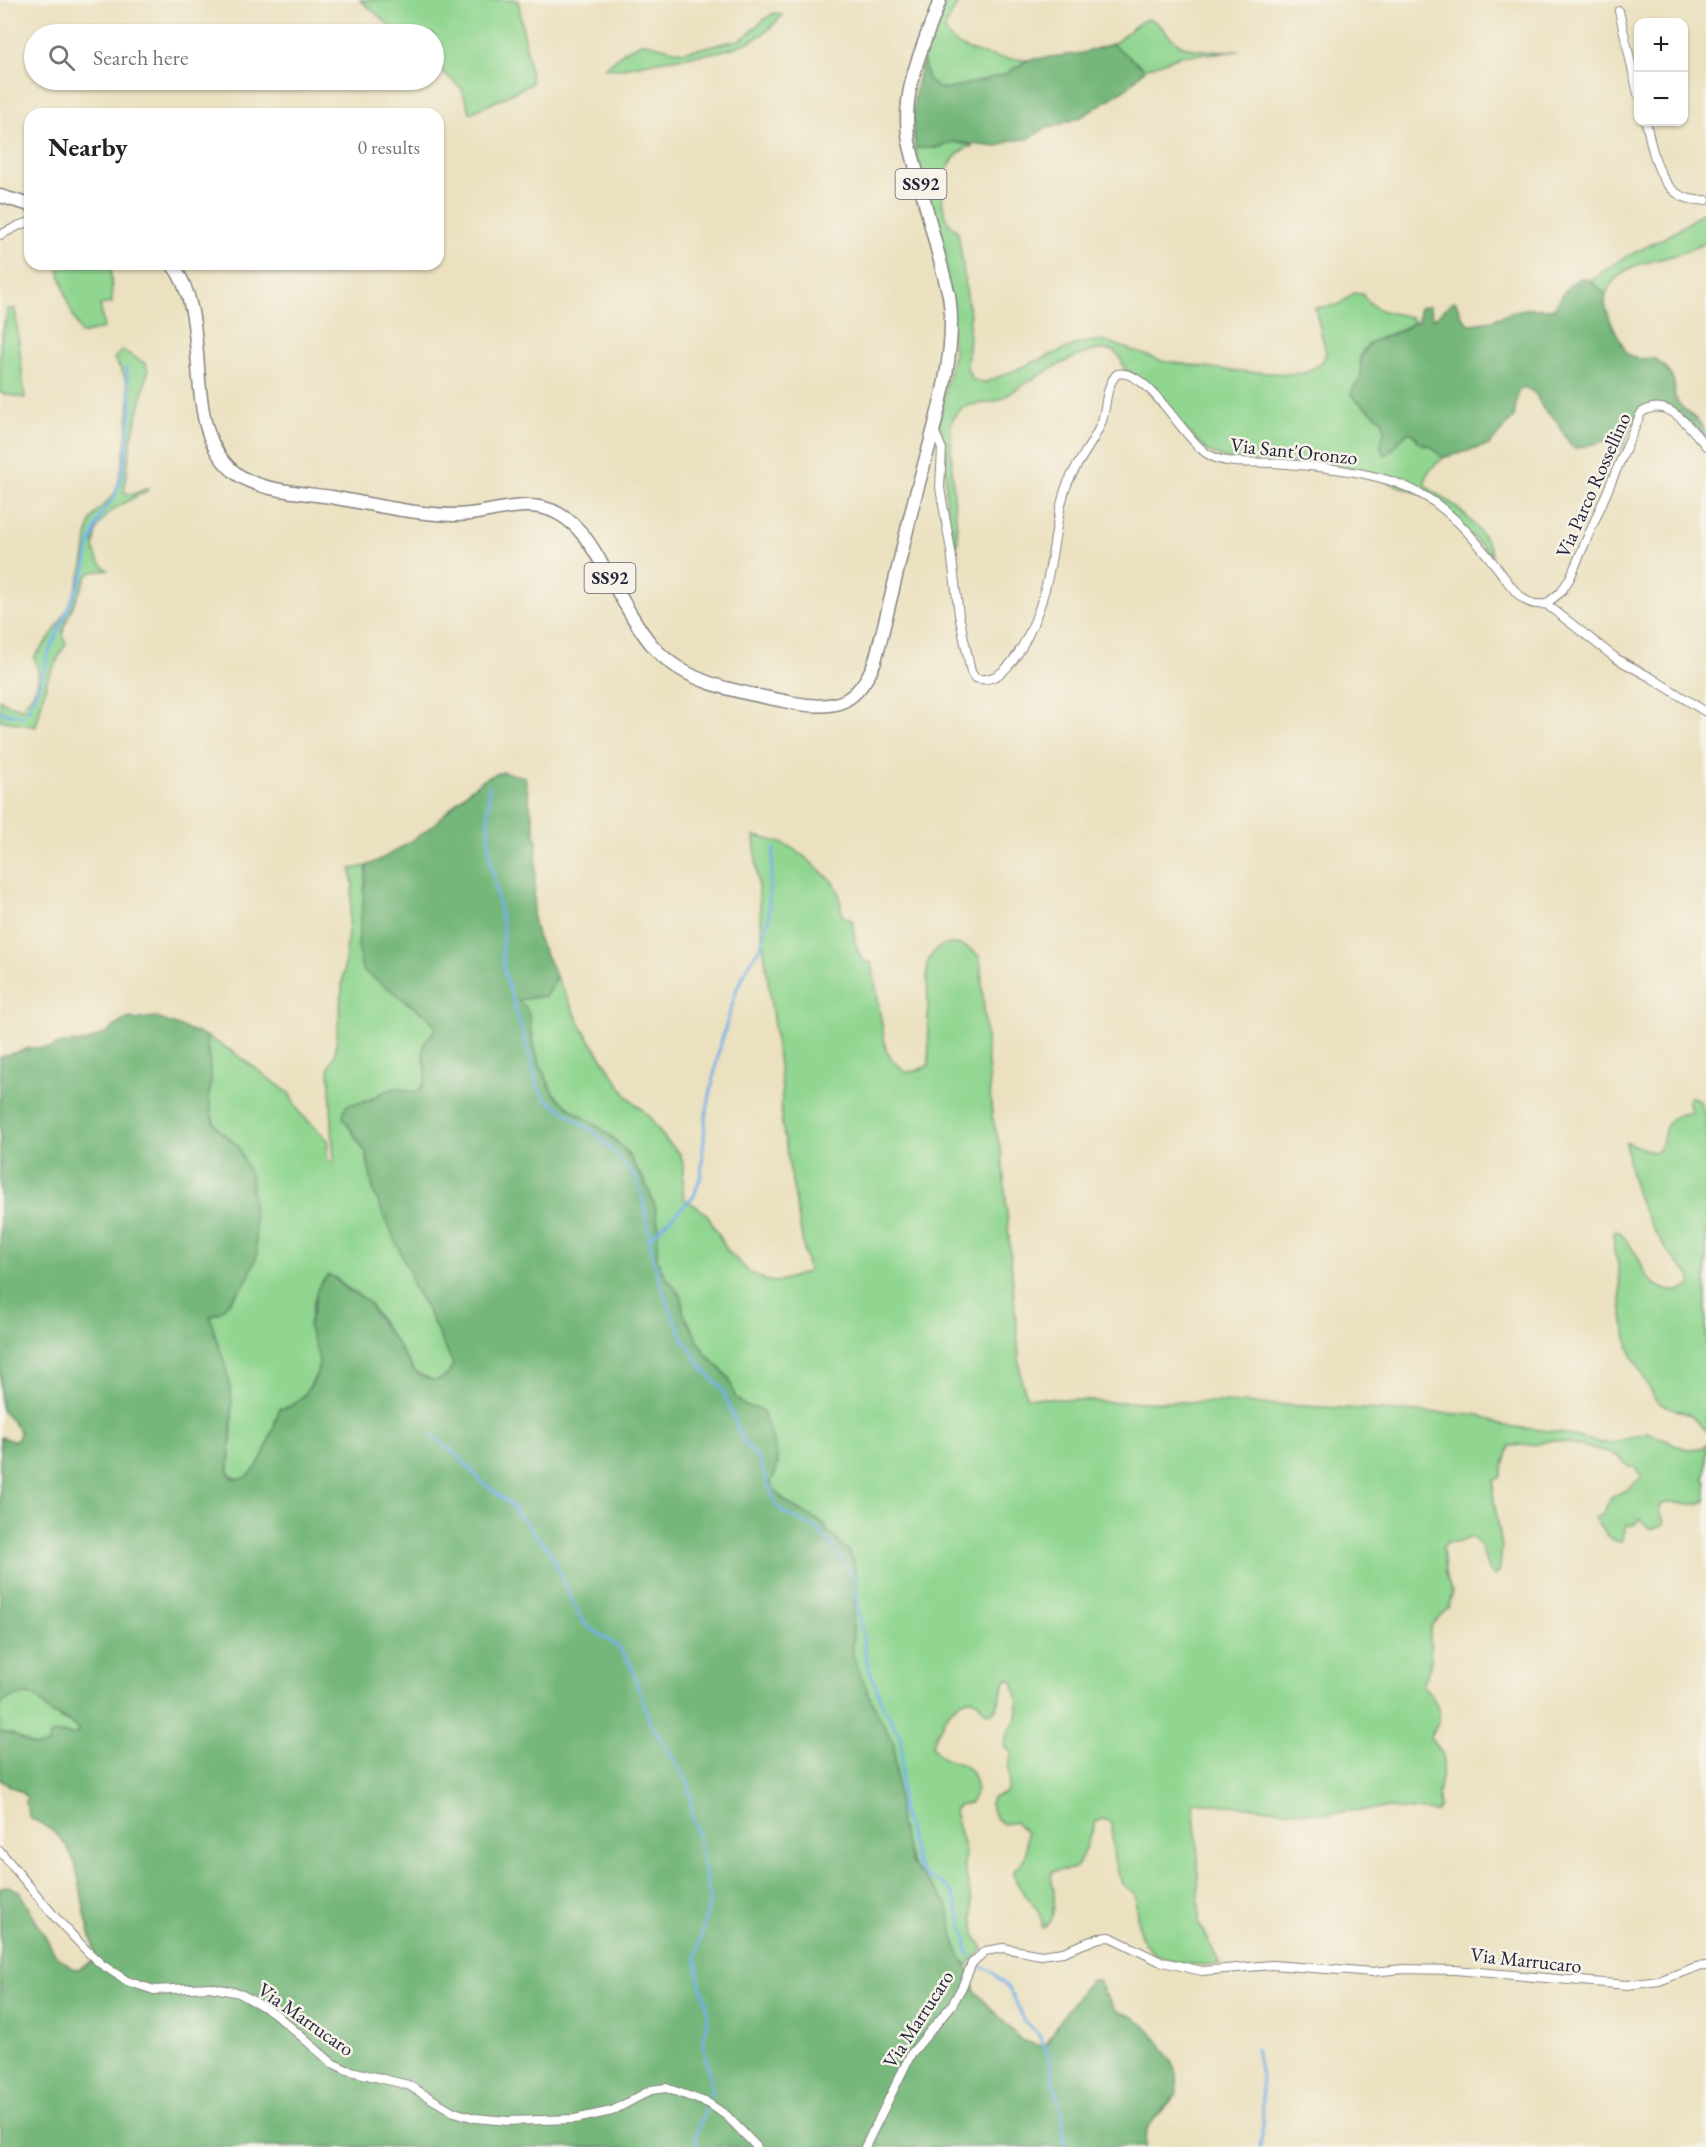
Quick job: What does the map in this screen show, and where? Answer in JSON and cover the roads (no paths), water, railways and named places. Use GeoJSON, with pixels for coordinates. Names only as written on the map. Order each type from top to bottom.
{"type":"FeatureCollection","features":[{"type":"Feature","properties":{"kind":"main road","name":"SS92"},"geometry":{"type":"LineString","coordinates":[[176,270],[184,283],[192,309],[207,430],[219,454],[237,475],[270,487],[452,515],[526,506],[551,510],[585,536],[644,635],[661,655],[688,674],[746,693],[811,706],[838,704],[851,698],[866,682],[875,661],[933,429],[950,350],[951,307],[945,273],[909,142],[906,118],[910,82],[940,0]]}},
{"type":"Feature","properties":{"kind":"main road"},"geometry":{"type":"LineString","coordinates":[[0,196],[24,203]]}},
{"type":"Feature","properties":{"kind":"street"},"geometry":{"type":"LineString","coordinates":[[1619,11],[1634,76]]}},
{"type":"Feature","properties":{"kind":"street"},"geometry":{"type":"LineString","coordinates":[[1647,126],[1663,179],[1676,193],[1689,200],[1706,200]]}},
{"type":"Feature","properties":{"kind":"street"},"geometry":{"type":"LineString","coordinates":[[0,235],[24,224]]}},
{"type":"Feature","properties":{"kind":"street","name":"Via Sant'Oronzo"},"geometry":{"type":"LineString","coordinates":[[933,429],[942,449],[940,488],[951,551],[958,615],[971,672],[975,678],[980,680],[992,678],[1004,671],[1034,622],[1046,587],[1066,487],[1098,429],[1105,410],[1110,382],[1121,373],[1132,376],[1150,390],[1193,443],[1213,457],[1226,461],[1315,466],[1350,472],[1403,485],[1423,495],[1458,524],[1490,557],[1521,597],[1532,603],[1546,604],[1617,659],[1650,676],[1706,712]]}},
{"type":"Feature","properties":{"kind":"street","name":"Via Parco Rossellino"},"geometry":{"type":"LineString","coordinates":[[1546,604],[1561,592],[1570,578],[1641,413],[1654,407],[1676,414],[1706,446]]}},
{"type":"Feature","properties":{"kind":"street","name":"Via Marrucaro"},"geometry":{"type":"LineString","coordinates":[[0,1851],[55,1917],[87,1951],[101,1964],[127,1981],[154,1990],[210,1987],[239,1993],[273,2012],[332,2063],[347,2070],[408,2085],[454,2112],[475,2118],[508,2121],[575,2119],[612,2111],[651,2090],[666,2088],[708,2103],[726,2115],[757,2147]]}},
{"type":"Feature","properties":{"kind":"street","name":"Via Marrucaro"},"geometry":{"type":"LineString","coordinates":[[865,2147],[911,2054],[952,2005],[963,1987],[972,1964],[980,1954],[990,1949],[1003,1948],[1041,1955],[1063,1952],[1099,1938],[1110,1937],[1159,1961],[1202,1971],[1272,1965],[1371,1972],[1404,1969],[1455,1970],[1627,1985],[1659,1981],[1696,1966],[1706,1966]]}},
{"type":"Feature","properties":{"kind":"street","name":"Via Marrucaro"},"geometry":{"type":"LineString","coordinates":[[1328,1964],[1340,1970]]}},
{"type":"Feature","properties":{"kind":"waterway"},"geometry":{"type":"LineString","coordinates":[[28,711],[42,677],[48,654],[85,571],[89,548],[98,521],[114,498],[120,482],[132,403],[126,368]]}},
{"type":"Feature","properties":{"kind":"waterway"},"geometry":{"type":"LineString","coordinates":[[0,712],[24,716]]}},
{"type":"Feature","properties":{"kind":"waterway"},"geometry":{"type":"LineString","coordinates":[[489,786],[490,857],[503,929],[502,952],[505,975],[538,1088],[545,1098],[598,1135],[637,1180],[644,1203],[653,1260],[668,1305],[683,1338],[703,1369],[720,1386],[743,1441],[759,1460],[776,1504],[784,1513],[816,1528],[834,1548],[854,1577],[866,1659],[882,1704],[900,1736],[902,1749],[901,1806],[917,1863],[923,1873],[952,1892],[970,1956]]}},
{"type":"Feature","properties":{"kind":"waterway"},"geometry":{"type":"LineString","coordinates":[[649,1239],[694,1196],[701,1175],[706,1115],[719,1050],[737,988],[761,946],[769,919],[774,849]]}},
{"type":"Feature","properties":{"kind":"waterway"},"geometry":{"type":"LineString","coordinates":[[431,1435],[458,1456],[482,1482],[510,1504],[549,1550],[579,1615],[586,1625],[617,1646],[631,1665],[649,1720],[689,1784],[693,1818],[710,1901],[696,1956],[699,1980],[708,2013],[704,2048],[711,2083],[711,2097]]}},
{"type":"Feature","properties":{"kind":"waterway"},"geometry":{"type":"LineString","coordinates":[[977,1963],[992,1972],[1008,1988],[1023,2020],[1040,2036],[1049,2058],[1063,2115],[1064,2147]]}},
{"type":"Feature","properties":{"kind":"waterway"},"geometry":{"type":"LineString","coordinates":[[1255,2049],[1260,2070],[1262,2098],[1260,2147]]}},
{"type":"Feature","properties":{"kind":"waterway"},"geometry":{"type":"LineString","coordinates":[[695,2147],[697,2131],[706,2110]]}}]}
